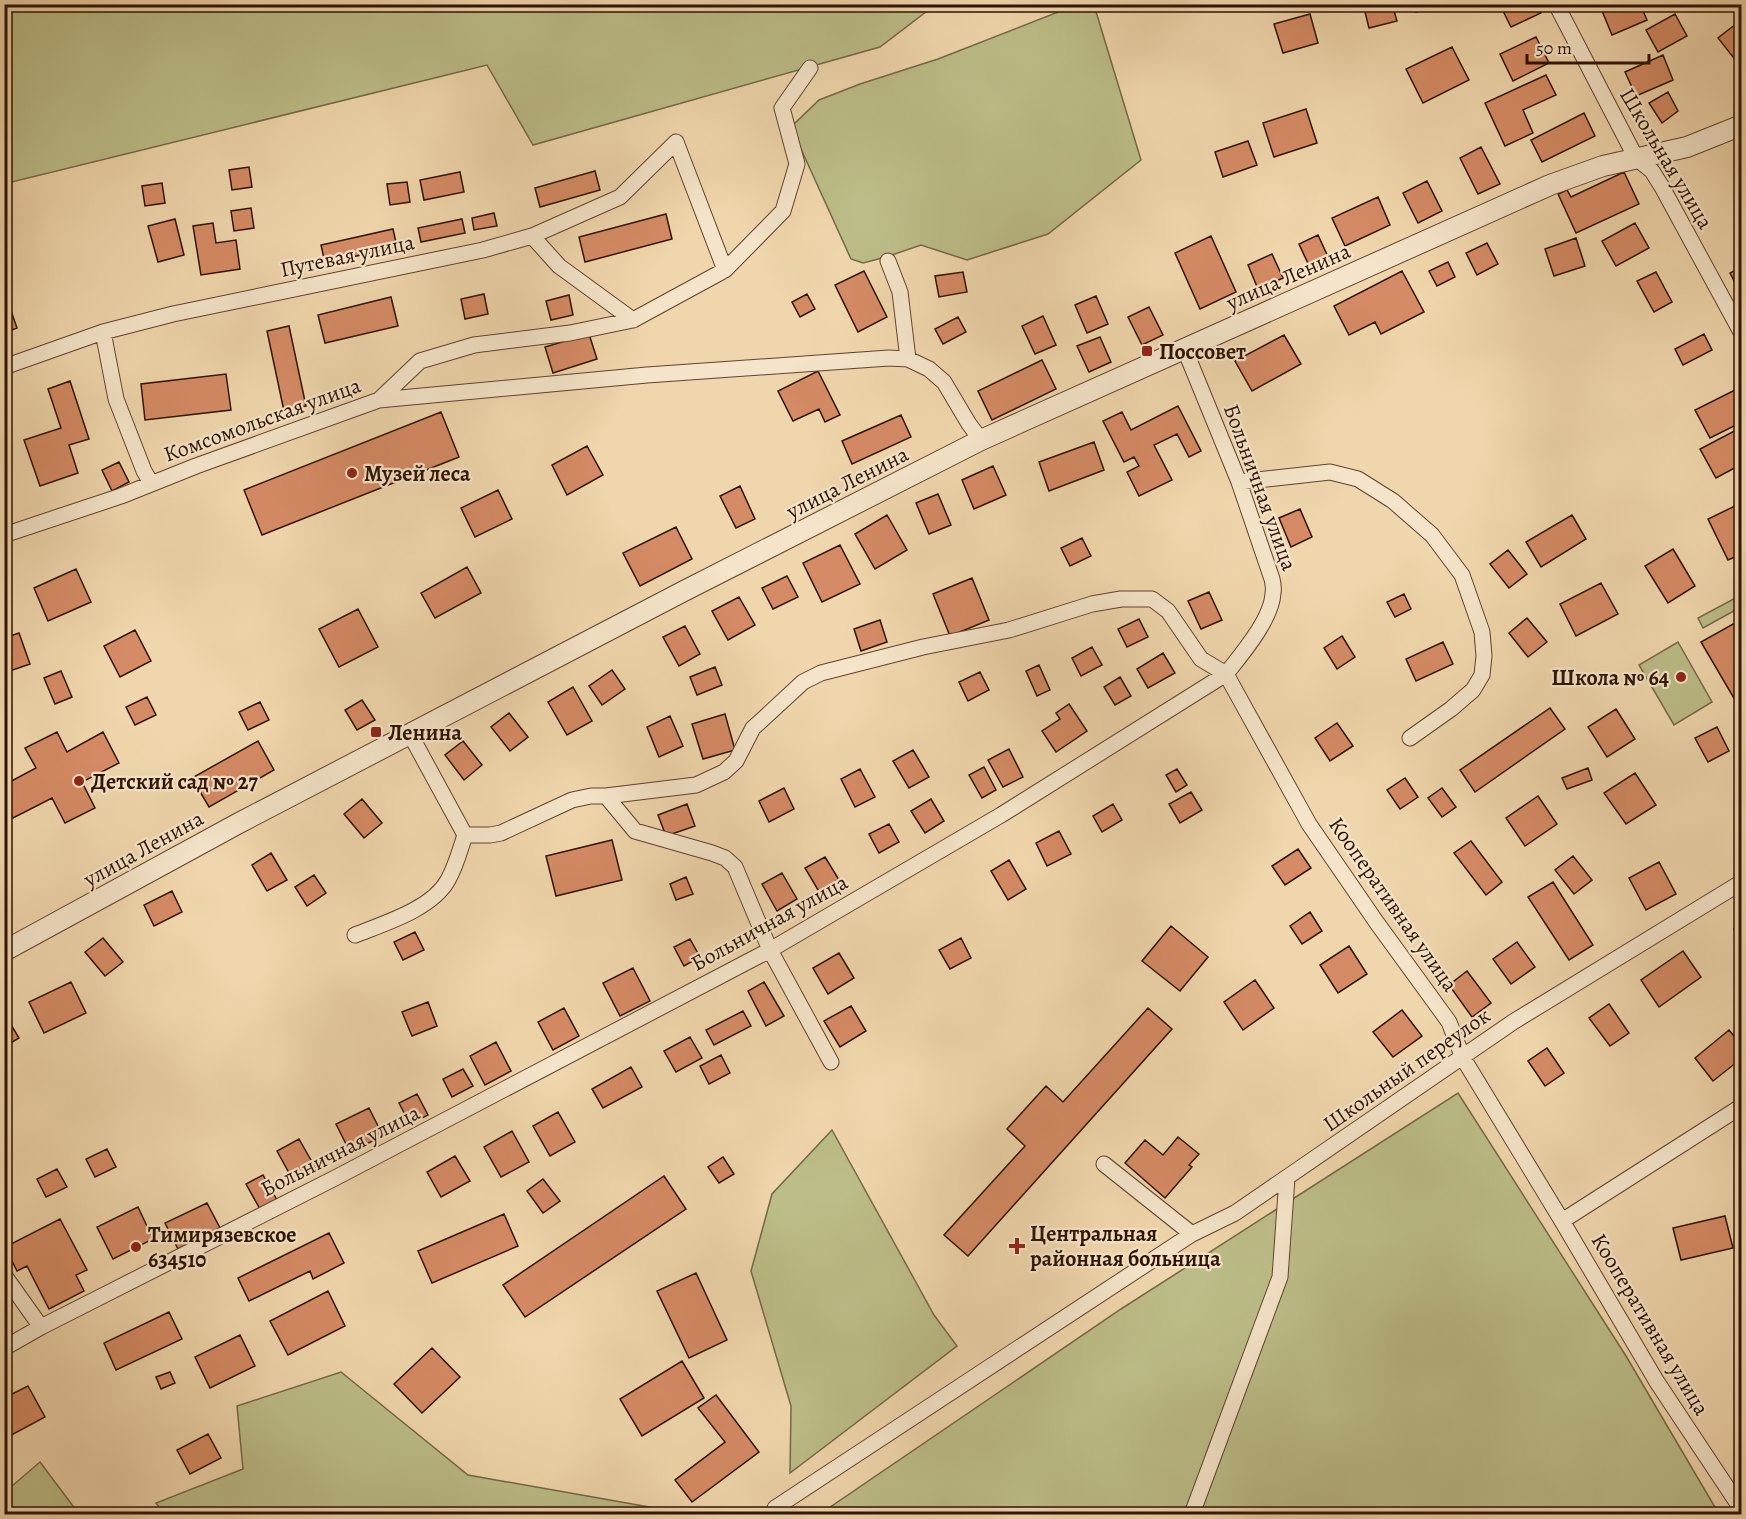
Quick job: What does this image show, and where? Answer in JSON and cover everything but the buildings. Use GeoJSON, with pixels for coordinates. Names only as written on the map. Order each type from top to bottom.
{"type":"FeatureCollection","features":[{"type":"Feature","properties":{"kind":"street","name":"Школьная улица"},"geometry":{"type":"LineString","coordinates":[[1556,4],[1636,158],[1653,171],[1742,334]]}},
{"type":"Feature","properties":{"kind":"street","name":"Комсомольская улица"},"geometry":{"type":"LineString","coordinates":[[4,535],[121,496],[379,400],[420,361],[474,345],[570,333],[633,320],[725,270],[783,212],[797,165],[782,108],[810,68]]}},
{"type":"Feature","properties":{"kind":"street","name":"улица Ленина"},"geometry":{"type":"LineString","coordinates":[[4,951],[239,823],[673,597],[981,441],[1550,185],[1603,166],[1687,147],[1742,125]]}},
{"type":"Feature","properties":{"kind":"street","name":"Путевая улица"},"geometry":{"type":"LineString","coordinates":[[4,367],[103,332],[173,314],[483,250],[532,236],[620,197],[676,142],[725,270]]}},
{"type":"Feature","properties":{"kind":"street"},"geometry":{"type":"LineString","coordinates":[[532,236],[559,266],[633,320]]}},
{"type":"Feature","properties":{"kind":"street"},"geometry":{"type":"LineString","coordinates":[[888,261],[900,292],[908,359]]}},
{"type":"Feature","properties":{"kind":"street"},"geometry":{"type":"LineString","coordinates":[[103,332],[116,399],[144,471],[151,483]]}},
{"type":"Feature","properties":{"kind":"street","name":"Больничная улица"},"geometry":{"type":"LineString","coordinates":[[4,1348],[770,950],[1001,815],[1226,674],[1250,644],[1270,608],[1274,594],[1272,579],[1239,482],[1185,350]]}},
{"type":"Feature","properties":{"kind":"street"},"geometry":{"type":"LineString","coordinates":[[379,400],[647,375],[889,358],[908,359],[929,369],[944,382],[981,441]]}},
{"type":"Feature","properties":{"kind":"street"},"geometry":{"type":"LineString","coordinates":[[1239,482],[1330,472],[1358,479],[1393,501],[1432,535],[1462,575],[1482,632],[1484,657],[1482,675],[1473,690],[1410,738]]}},
{"type":"Feature","properties":{"kind":"street"},"geometry":{"type":"LineString","coordinates":[[465,835],[501,833],[572,800],[696,785],[724,772],[736,761],[753,728],[803,682],[821,673],[923,647],[1009,630],[1092,604],[1121,599],[1152,599],[1168,611],[1201,659],[1226,674]]}},
{"type":"Feature","properties":{"kind":"street","name":"Кооперативная улица"},"geometry":{"type":"LineString","coordinates":[[1226,674],[1310,824],[1377,923],[1449,1022],[1462,1058],[1657,1382],[1742,1510]]}},
{"type":"Feature","properties":{"kind":"street"},"geometry":{"type":"LineString","coordinates":[[356,935],[412,911],[433,897],[447,882],[465,835],[410,734]]}},
{"type":"Feature","properties":{"kind":"street"},"geometry":{"type":"LineString","coordinates":[[606,796],[635,831],[712,853],[725,858],[735,867],[770,950],[831,1062]]}},
{"type":"Feature","properties":{"kind":"street","name":"Школьный переулок"},"geometry":{"type":"LineString","coordinates":[[775,1508],[1192,1234],[1234,1213],[1514,1022],[1742,882]]}},
{"type":"Feature","properties":{"kind":"street","name":"Кооперативная улица"},"geometry":{"type":"LineString","coordinates":[[1562,1221],[1742,1106]]}},
{"type":"Feature","properties":{"kind":"street"},"geometry":{"type":"LineString","coordinates":[[1104,1164],[1192,1234]]}},
{"type":"Feature","properties":{"kind":"street"},"geometry":{"type":"LineString","coordinates":[[1192,1515],[1280,1277],[1287,1178]]}},
{"type":"Feature","properties":{"kind":"street"},"geometry":{"type":"LineString","coordinates":[[4,1275],[41,1328]]}},
{"type":"Feature","properties":{"kind":"green space"},"geometry":{"type":"Polygon","coordinates":[[[5,5],[935,5],[880,47],[533,145],[487,65],[12,182],[5,168],[5,5]]]}},
{"type":"Feature","properties":{"kind":"green space"},"geometry":{"type":"Polygon","coordinates":[[[1076,5],[1094,5],[1141,160],[1048,234],[967,260],[921,245],[863,263],[851,259],[791,127],[819,100],[938,59],[1076,5]]]}},
{"type":"Feature","properties":{"kind":"green space"},"geometry":{"type":"Polygon","coordinates":[[[1741,595],[1741,607],[1703,628],[1698,618],[1741,595]]]}},
{"type":"Feature","properties":{"kind":"green space"},"geometry":{"type":"Polygon","coordinates":[[[1678,642],[1712,702],[1674,725],[1639,665],[1678,642]]]}},
{"type":"Feature","properties":{"kind":"green space"},"geometry":{"type":"Polygon","coordinates":[[[1458,1093],[1626,1356],[1719,1514],[820,1514],[1121,1309],[1458,1093]]]}},
{"type":"Feature","properties":{"kind":"green space"},"geometry":{"type":"Polygon","coordinates":[[[832,1130],[934,1315],[957,1346],[790,1473],[791,1406],[751,1271],[772,1194],[832,1130]]]}},
{"type":"Feature","properties":{"kind":"green space"},"geometry":{"type":"Polygon","coordinates":[[[341,1372],[468,1475],[689,1514],[164,1514],[156,1503],[243,1469],[237,1406],[341,1372]]]}},
{"type":"Feature","properties":{"kind":"green space"},"geometry":{"type":"Polygon","coordinates":[[[40,1462],[79,1514],[5,1514],[5,1492],[40,1462]]]}},
{"type":"Feature","properties":{"kind":"place","name":"Поссовет"},"geometry":{"type":"Point","coordinates":[1147,351]}},
{"type":"Feature","properties":{"kind":"place","name":"Музей леса"},"geometry":{"type":"Point","coordinates":[352,473]}},
{"type":"Feature","properties":{"kind":"place","name":"Школа № 64"},"geometry":{"type":"Point","coordinates":[1681,677]}},
{"type":"Feature","properties":{"kind":"place","name":"Ленина"},"geometry":{"type":"Point","coordinates":[376,732]}},
{"type":"Feature","properties":{"kind":"place","name":"Детский сад № 27"},"geometry":{"type":"Point","coordinates":[79,781]}},
{"type":"Feature","properties":{"kind":"place","name":"Центральная районная больница"},"geometry":{"type":"Point","coordinates":[1017,1246]}},
{"type":"Feature","properties":{"kind":"place","name":"Тимирязевское 634510"},"geometry":{"type":"Point","coordinates":[136,1247]}}]}
